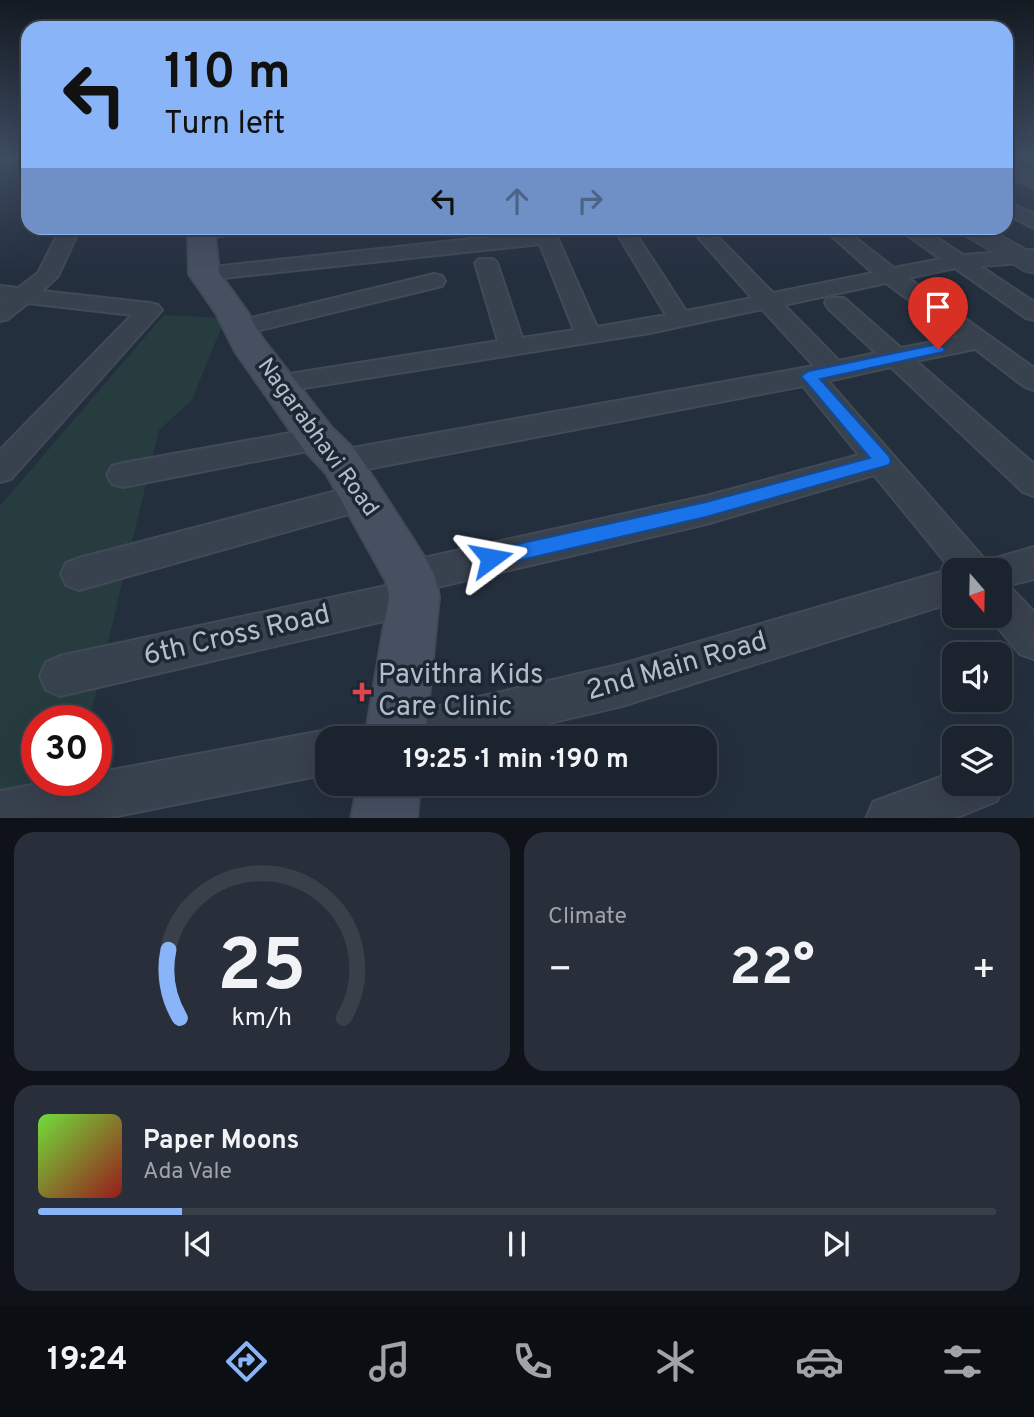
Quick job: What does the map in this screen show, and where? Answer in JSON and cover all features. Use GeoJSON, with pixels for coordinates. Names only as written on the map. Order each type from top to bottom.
{"type":"FeatureCollection","features":[{"type":"Feature","properties":{"kind":"main road","name":"Nagarabhavi Road"},"geometry":{"type":"LineString","coordinates":[[201,235],[204,274],[247,343],[341,466],[412,587]]}},
{"type":"Feature","properties":{"kind":"main road"},"geometry":{"type":"LineString","coordinates":[[397,726],[412,587]]}},
{"type":"Feature","properties":{"kind":"main road"},"geometry":{"type":"LineString","coordinates":[[384,818],[387,796]]}},
{"type":"Feature","properties":{"kind":"street"},"geometry":{"type":"LineString","coordinates":[[1013,210],[1034,222]]}},
{"type":"Feature","properties":{"kind":"street"},"geometry":{"type":"LineString","coordinates":[[0,314],[11,295],[47,276],[67,235]]}},
{"type":"Feature","properties":{"kind":"street"},"geometry":{"type":"LineString","coordinates":[[204,274],[522,235]]}},
{"type":"Feature","properties":{"kind":"street"},"geometry":{"type":"LineString","coordinates":[[547,235],[588,334]]}},
{"type":"Feature","properties":{"kind":"street"},"geometry":{"type":"LineString","coordinates":[[627,235],[679,318]]}},
{"type":"Feature","properties":{"kind":"street"},"geometry":{"type":"LineString","coordinates":[[706,235],[766,300],[883,461],[963,558]]}},
{"type":"Feature","properties":{"kind":"street"},"geometry":{"type":"LineString","coordinates":[[841,235],[888,274],[1034,381]]}},
{"type":"Feature","properties":{"kind":"street"},"geometry":{"type":"LineString","coordinates":[[921,235],[1034,313]]}},
{"type":"Feature","properties":{"kind":"street"},"geometry":{"type":"LineString","coordinates":[[984,235],[1030,259]]}},
{"type":"Feature","properties":{"kind":"street"},"geometry":{"type":"LineString","coordinates":[[279,383],[650,326],[960,261],[1030,259]]}},
{"type":"Feature","properties":{"kind":"street"},"geometry":{"type":"LineString","coordinates":[[486,263],[513,348]]}},
{"type":"Feature","properties":{"kind":"street"},"geometry":{"type":"LineString","coordinates":[[239,328],[434,281]]}},
{"type":"Feature","properties":{"kind":"street"},"geometry":{"type":"LineString","coordinates":[[0,470],[150,310],[11,295]]}},
{"type":"Feature","properties":{"kind":"street"},"geometry":{"type":"LineString","coordinates":[[836,303],[1034,483]]}},
{"type":"Feature","properties":{"kind":"street"},"geometry":{"type":"LineString","coordinates":[[123,475],[341,466],[821,374],[980,340]]}},
{"type":"Feature","properties":{"kind":"street","name":"6th Cross Road"},"geometry":{"type":"LineString","coordinates":[[60,676],[412,587],[883,461]]}},
{"type":"Feature","properties":{"kind":"street"},"geometry":{"type":"LineString","coordinates":[[79,574],[341,466]]}},
{"type":"Feature","properties":{"kind":"street"},"geometry":{"type":"LineString","coordinates":[[1012,569],[1034,563]]}},
{"type":"Feature","properties":{"kind":"street","name":"2nd Main Road"},"geometry":{"type":"LineString","coordinates":[[447,726],[622,685],[942,589]]}},
{"type":"Feature","properties":{"kind":"street"},"geometry":{"type":"LineString","coordinates":[[1012,615],[1034,640]]}},
{"type":"Feature","properties":{"kind":"street"},"geometry":{"type":"LineString","coordinates":[[0,815],[315,754]]}},
{"type":"Feature","properties":{"kind":"street"},"geometry":{"type":"LineString","coordinates":[[890,818],[951,796]]}},
{"type":"Feature","properties":{"kind":"green space"},"geometry":{"type":"Polygon","coordinates":[[[164,315],[225,318],[192,400],[159,430],[93,705],[21,705],[21,792],[0,798],[0,506],[164,315]]]}},
{"type":"Feature","properties":{"kind":"place","name":"Pavithra Kids Care Clinic"},"geometry":{"type":"Point","coordinates":[362,692]}},
{"type":"Feature","properties":{"kind":"route"},"geometry":{"type":"LineString","coordinates":[[491,558],[706,510],[883,461],[809,376],[938,349]]}}]}
